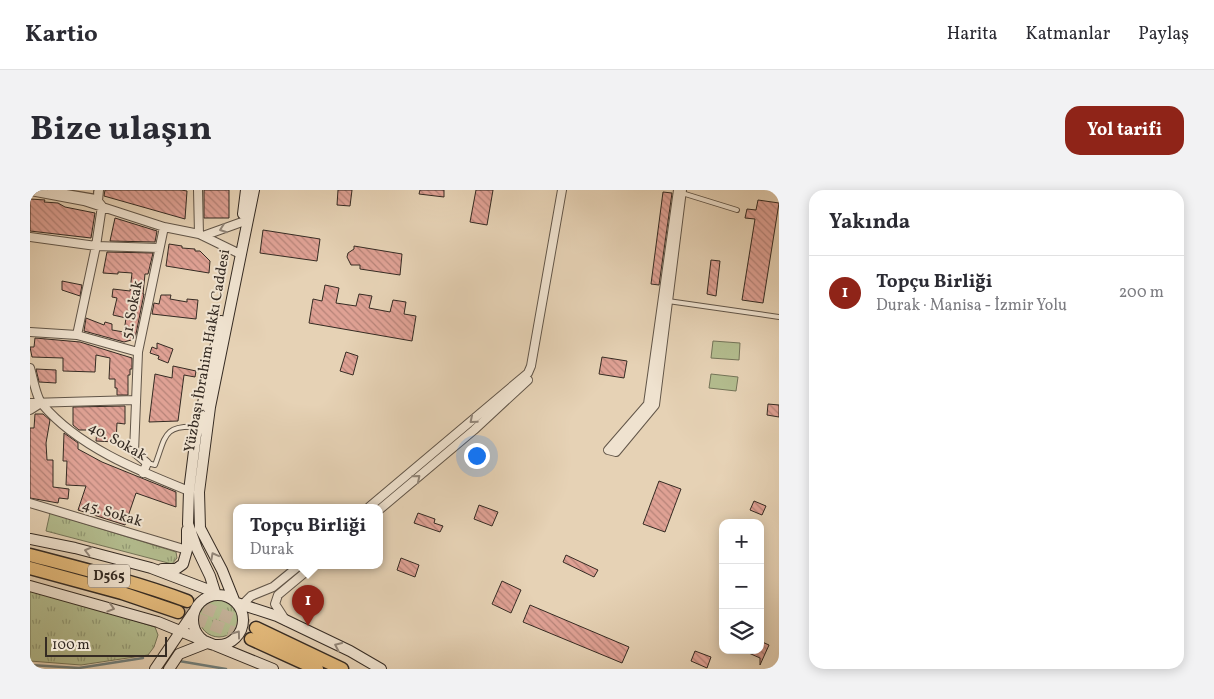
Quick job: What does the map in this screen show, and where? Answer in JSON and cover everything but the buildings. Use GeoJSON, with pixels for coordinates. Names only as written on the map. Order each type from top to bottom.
{"type":"FeatureCollection","features":[{"type":"Feature","properties":{"kind":"highway","name":"D565"},"geometry":{"type":"LineString","coordinates":[[30,555],[130,582],[191,607]]}},
{"type":"Feature","properties":{"kind":"highway","name":"D565"},"geometry":{"type":"LineString","coordinates":[[30,568],[122,593],[178,612]]}},
{"type":"Feature","properties":{"kind":"highway"},"geometry":{"type":"LineString","coordinates":[[317,669],[254,633],[342,669]]}},
{"type":"Feature","properties":{"kind":"main road","name":"Yüzbaşı İbrahim Hakkı Caddesi"},"geometry":{"type":"LineString","coordinates":[[216,595],[188,524],[189,492],[197,428],[236,252],[246,190]]}},
{"type":"Feature","properties":{"kind":"main road","name":"Yüzbaşı İbrahim Hakkı Caddesi"},"geometry":{"type":"LineString","coordinates":[[238,602],[200,528],[199,492],[210,408],[254,190]]}},
{"type":"Feature","properties":{"kind":"main road"},"geometry":{"type":"LineString","coordinates":[[151,568],[169,570],[180,568],[184,564],[187,550],[188,524]]}},
{"type":"Feature","properties":{"kind":"main road"},"geometry":{"type":"LineString","coordinates":[[30,539],[75,548],[151,568],[209,590],[216,595]]}},
{"type":"Feature","properties":{"kind":"main road"},"geometry":{"type":"LineString","coordinates":[[30,586],[158,622],[273,669]]}},
{"type":"Feature","properties":{"kind":"main road"},"geometry":{"type":"LineString","coordinates":[[191,607],[198,605],[204,599],[216,595],[227,596],[350,651],[381,669]]}},
{"type":"Feature","properties":{"kind":"main road"},"geometry":{"type":"LineString","coordinates":[[191,607],[194,630],[200,638],[215,646],[231,642],[242,630],[243,614],[238,602]]}},
{"type":"Feature","properties":{"kind":"main road"},"geometry":{"type":"LineString","coordinates":[[155,669],[182,632],[191,607]]}},
{"type":"Feature","properties":{"kind":"main road"},"geometry":{"type":"LineString","coordinates":[[169,669],[179,654],[207,643]]}},
{"type":"Feature","properties":{"kind":"street"},"geometry":{"type":"LineString","coordinates":[[50,190],[97,198],[98,190]]}},
{"type":"Feature","properties":{"kind":"street"},"geometry":{"type":"LineString","coordinates":[[77,335],[96,246],[102,206],[98,200],[98,190]]}},
{"type":"Feature","properties":{"kind":"street"},"geometry":{"type":"LineString","coordinates":[[198,190],[201,235]]}},
{"type":"Feature","properties":{"kind":"street"},"geometry":{"type":"LineString","coordinates":[[373,504],[528,373],[531,366],[562,190]]}},
{"type":"Feature","properties":{"kind":"street"},"geometry":{"type":"LineString","coordinates":[[383,507],[474,430],[529,379],[534,368],[566,190]]}},
{"type":"Feature","properties":{"kind":"street"},"geometry":{"type":"LineString","coordinates":[[30,191],[102,206],[164,227],[201,235],[236,252]]}},
{"type":"Feature","properties":{"kind":"street"},"geometry":{"type":"LineString","coordinates":[[665,301],[648,404],[608,450],[616,452],[655,405],[665,301],[679,191]]}},
{"type":"Feature","properties":{"kind":"street"},"geometry":{"type":"LineString","coordinates":[[201,235],[242,222]]}},
{"type":"Feature","properties":{"kind":"street","name":"51. Sokak"},"geometry":{"type":"LineString","coordinates":[[147,463],[134,452],[138,352],[164,227]]}},
{"type":"Feature","properties":{"kind":"street"},"geometry":{"type":"LineString","coordinates":[[30,237],[96,246],[159,248]]}},
{"type":"Feature","properties":{"kind":"street"},"geometry":{"type":"LineString","coordinates":[[30,332],[77,335],[138,352]]}},
{"type":"Feature","properties":{"kind":"street"},"geometry":{"type":"LineString","coordinates":[[30,368],[41,403]]}},
{"type":"Feature","properties":{"kind":"street"},"geometry":{"type":"LineString","coordinates":[[30,403],[135,400]]}},
{"type":"Feature","properties":{"kind":"street"},"geometry":{"type":"LineString","coordinates":[[30,410],[41,403]]}},
{"type":"Feature","properties":{"kind":"street","name":"40. Sokak"},"geometry":{"type":"LineString","coordinates":[[41,403],[79,439],[143,473],[189,492]]}},
{"type":"Feature","properties":{"kind":"street"},"geometry":{"type":"LineString","coordinates":[[143,473],[147,463]]}},
{"type":"Feature","properties":{"kind":"street","name":"45. Sokak"},"geometry":{"type":"LineString","coordinates":[[30,503],[187,550]]}},
{"type":"Feature","properties":{"kind":"street"},"geometry":{"type":"LineString","coordinates":[[238,602],[273,587],[295,569]]}},
{"type":"Feature","properties":{"kind":"street"},"geometry":{"type":"LineString","coordinates":[[286,621],[276,604],[278,595],[309,569]]}},
{"type":"Feature","properties":{"kind":"lane"},"geometry":{"type":"LineString","coordinates":[[679,191],[737,210]]}},
{"type":"Feature","properties":{"kind":"lane"},"geometry":{"type":"LineString","coordinates":[[665,301],[779,317]]}},
{"type":"Feature","properties":{"kind":"lane"},"geometry":{"type":"LineString","coordinates":[[147,463],[155,464],[165,436],[172,429],[183,427],[197,428]]}},
{"type":"Feature","properties":{"kind":"green space"},"geometry":{"type":"Polygon","coordinates":[[[713,341],[740,343],[739,360],[711,358],[713,341]]]}},
{"type":"Feature","properties":{"kind":"green space"},"geometry":{"type":"Polygon","coordinates":[[[711,374],[738,377],[736,391],[709,388],[711,374]]]}},
{"type":"Feature","properties":{"kind":"green space"},"geometry":{"type":"Polygon","coordinates":[[[50,513],[176,552],[177,558],[172,564],[46,531],[50,513]]]}},
{"type":"Feature","properties":{"kind":"green space"},"geometry":{"type":"Polygon","coordinates":[[[30,589],[155,627],[158,635],[154,647],[148,655],[81,665],[30,661],[30,589]]]}},
{"type":"Feature","properties":{"kind":"green space"},"geometry":{"type":"Polygon","coordinates":[[[223,597],[230,600],[236,606],[239,617],[238,625],[230,634],[223,637],[215,637],[208,634],[200,625],[199,613],[202,606],[211,598],[223,597]]]}},
{"type":"Feature","properties":{"kind":"waterway"},"geometry":{"type":"LineString","coordinates":[[30,665],[79,668],[143,658]]}},
{"type":"Feature","properties":{"kind":"waterway"},"geometry":{"type":"LineString","coordinates":[[179,661],[226,669]]}},
{"type":"Feature","properties":{"kind":"tunnel"},"geometry":{"type":"LineString","coordinates":[[187,601],[256,628]]}},
{"type":"Feature","properties":{"kind":"tunnel"},"geometry":{"type":"LineString","coordinates":[[178,612],[251,639]]}},
{"type":"Feature","properties":{"kind":"place","name":"Topçu Birliği"},"geometry":{"type":"Point","coordinates":[308,626]}}]}
